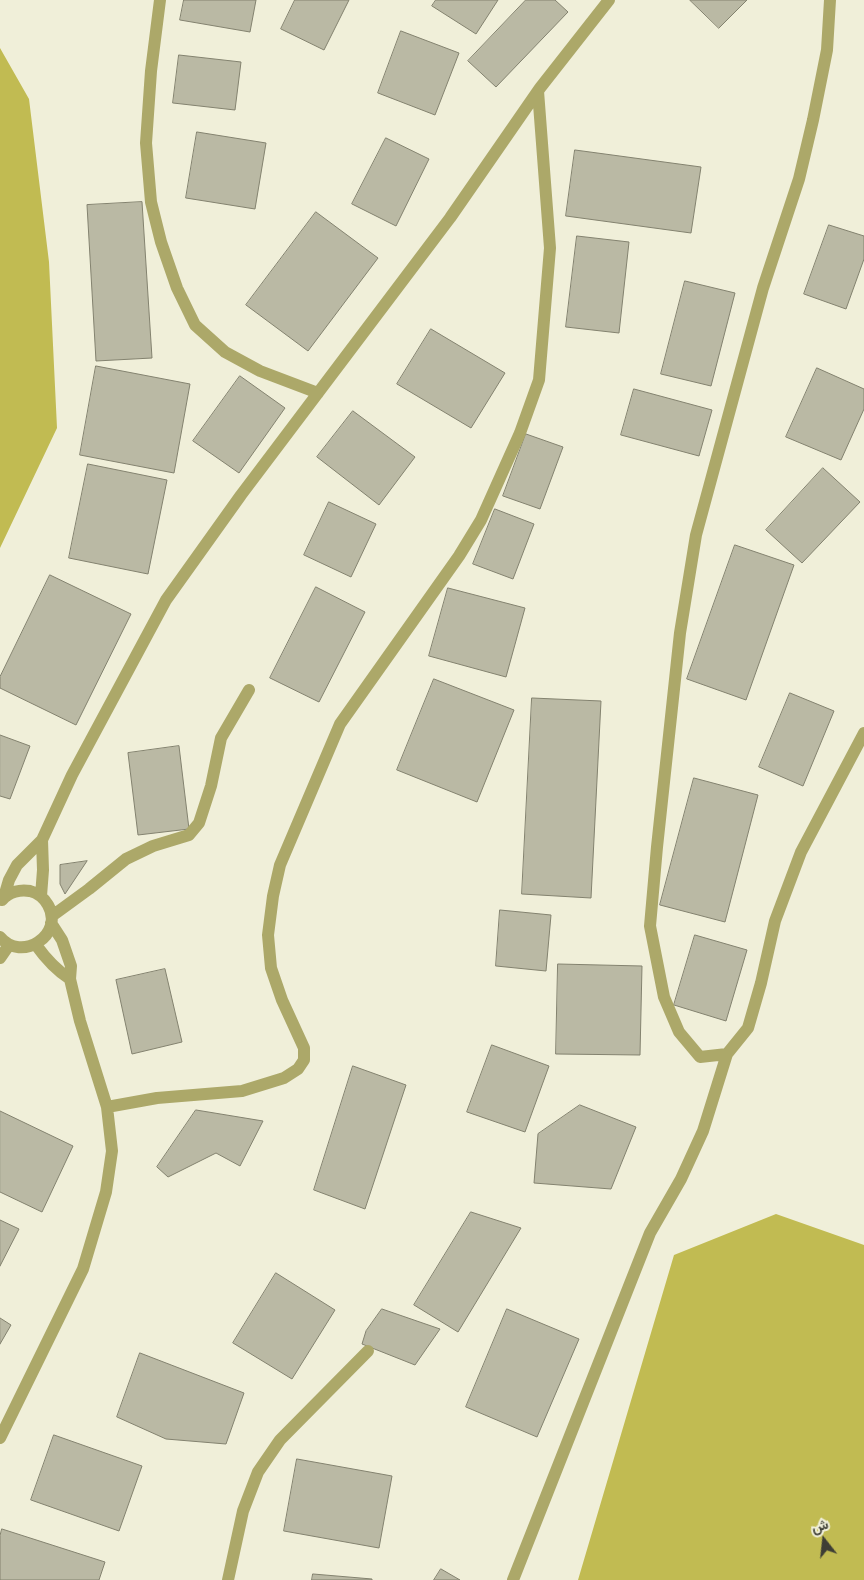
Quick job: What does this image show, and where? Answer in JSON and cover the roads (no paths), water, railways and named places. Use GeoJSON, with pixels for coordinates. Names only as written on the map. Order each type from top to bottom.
{"type":"FeatureCollection","features":[{"type":"Feature","properties":{"kind":"street"},"geometry":{"type":"LineString","coordinates":[[160,0],[151,71],[146,143],[152,202],[161,242],[177,288],[196,325],[225,352],[260,371],[318,393]]}},
{"type":"Feature","properties":{"kind":"street"},"geometry":{"type":"LineString","coordinates":[[2,899],[17,866],[42,840],[72,775],[166,600],[241,495],[450,218],[538,91],[609,0]]}},
{"type":"Feature","properties":{"kind":"street"},"geometry":{"type":"LineString","coordinates":[[727,1054],[700,1057],[679,1032],[664,997],[650,926],[657,847],[680,633],[696,535],[763,288],[799,179],[827,50],[830,0]]}},
{"type":"Feature","properties":{"kind":"street"},"geometry":{"type":"LineString","coordinates":[[107,1107],[157,1098],[242,1090],[284,1078],[298,1069],[304,1060],[304,1048],[282,1000],[271,968],[268,935],[273,896],[280,865],[340,724],[459,556],[472,534],[520,433],[539,380],[550,248],[538,91]]}},
{"type":"Feature","properties":{"kind":"street"},"geometry":{"type":"LineString","coordinates":[[51,920],[126,859],[153,846],[189,836],[199,823],[211,786],[221,738],[249,690]]}},
{"type":"Feature","properties":{"kind":"street"},"geometry":{"type":"LineString","coordinates":[[513,1580],[650,1233],[681,1179],[703,1131],[727,1054],[748,1028],[761,983],[775,921],[801,852],[864,733]]}},
{"type":"Feature","properties":{"kind":"street"},"geometry":{"type":"LineString","coordinates":[[41,896],[43,870],[42,840]]}},
{"type":"Feature","properties":{"kind":"street"},"geometry":{"type":"LineString","coordinates":[[0,958],[5,941],[18,948],[36,945],[48,932],[51,920],[50,908],[41,896],[32,892],[22,890],[13,892],[2,899]]}},
{"type":"Feature","properties":{"kind":"street"},"geometry":{"type":"LineString","coordinates":[[0,1438],[83,1269],[106,1192],[112,1151],[107,1107],[80,1021],[70,979],[71,966],[62,940],[51,920]]}},
{"type":"Feature","properties":{"kind":"street"},"geometry":{"type":"LineString","coordinates":[[36,945],[60,973],[70,979]]}},
{"type":"Feature","properties":{"kind":"street"},"geometry":{"type":"LineString","coordinates":[[228,1580],[243,1511],[258,1472],[280,1440],[368,1351]]}}]}
